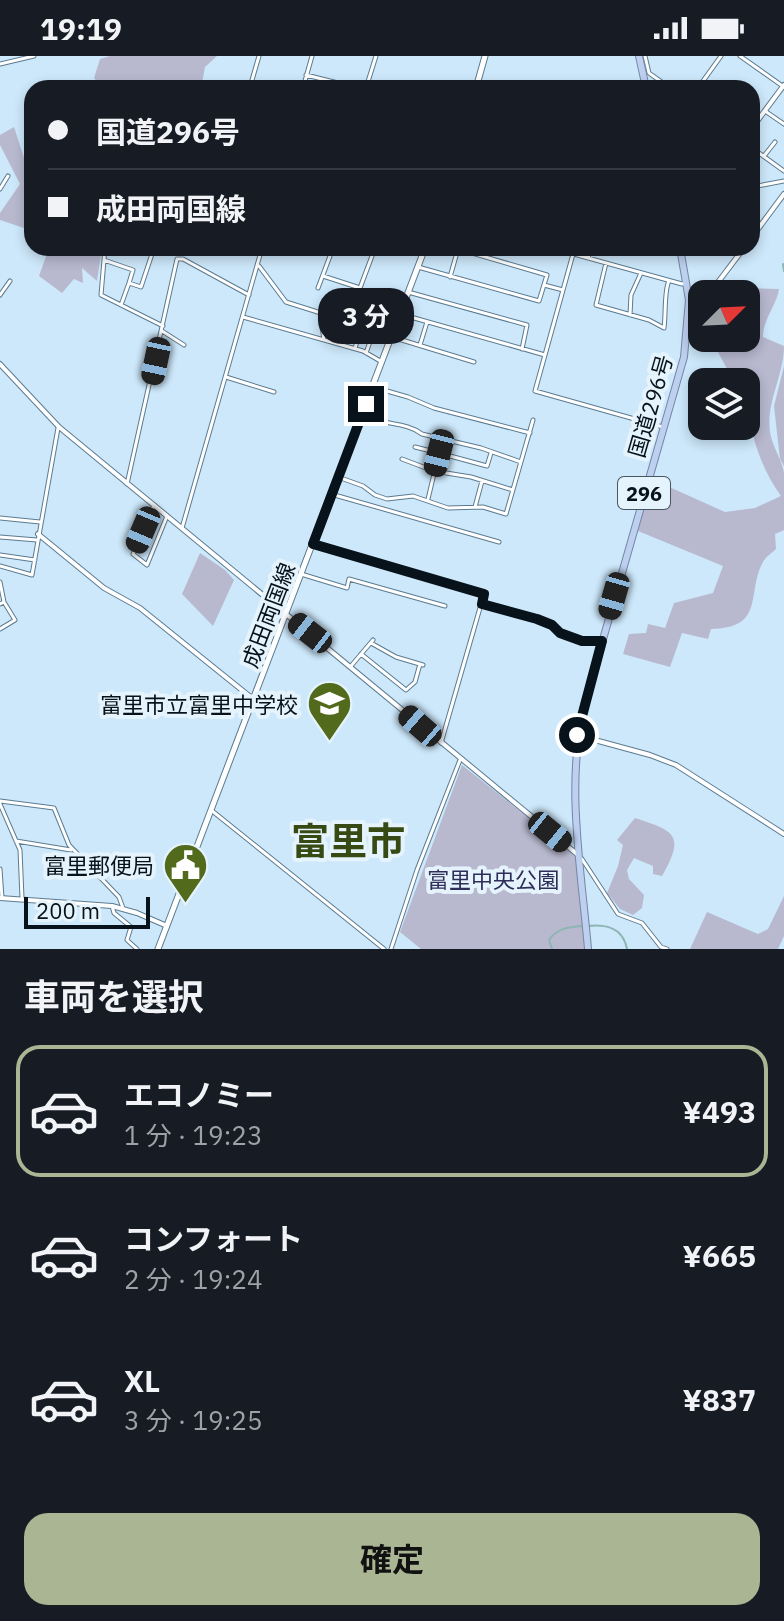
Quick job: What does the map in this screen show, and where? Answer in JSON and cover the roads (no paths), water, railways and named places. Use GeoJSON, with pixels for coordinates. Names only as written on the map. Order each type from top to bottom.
{"type":"FeatureCollection","features":[{"type":"Feature","properties":{"kind":"highway"},"geometry":{"type":"LineString","coordinates":[[642,56],[645,80]]}},
{"type":"Feature","properties":{"kind":"highway","name":"国道296号"},"geometry":{"type":"LineString","coordinates":[[681,256],[688,299]]}},
{"type":"Feature","properties":{"kind":"highway","name":"国道296号"},"geometry":{"type":"LineString","coordinates":[[588,949],[573,781],[577,735],[684,357],[688,317]]}},
{"type":"Feature","properties":{"kind":"main road"},"geometry":{"type":"LineString","coordinates":[[478,80],[485,56]]}},
{"type":"Feature","properties":{"kind":"main road","name":"成田両国線"},"geometry":{"type":"LineString","coordinates":[[158,949],[422,256]]}},
{"type":"Feature","properties":{"kind":"street"},"geometry":{"type":"LineString","coordinates":[[0,64],[34,56]]}},
{"type":"Feature","properties":{"kind":"street"},"geometry":{"type":"LineString","coordinates":[[252,80],[259,56]]}},
{"type":"Feature","properties":{"kind":"street"},"geometry":{"type":"LineString","coordinates":[[305,80],[312,56]]}},
{"type":"Feature","properties":{"kind":"street"},"geometry":{"type":"LineString","coordinates":[[368,80],[376,56]]}},
{"type":"Feature","properties":{"kind":"street"},"geometry":{"type":"LineString","coordinates":[[704,80],[721,56]]}},
{"type":"Feature","properties":{"kind":"street"},"geometry":{"type":"LineString","coordinates":[[740,56],[784,86],[760,118]]}},
{"type":"Feature","properties":{"kind":"street"},"geometry":{"type":"LineString","coordinates":[[644,66],[659,80]]}},
{"type":"Feature","properties":{"kind":"street"},"geometry":{"type":"LineString","coordinates":[[306,75],[326,80]]}},
{"type":"Feature","properties":{"kind":"street"},"geometry":{"type":"LineString","coordinates":[[765,111],[784,124]]}},
{"type":"Feature","properties":{"kind":"street"},"geometry":{"type":"LineString","coordinates":[[764,156],[775,142]]}},
{"type":"Feature","properties":{"kind":"street"},"geometry":{"type":"LineString","coordinates":[[760,153],[784,171]]}},
{"type":"Feature","properties":{"kind":"street"},"geometry":{"type":"LineString","coordinates":[[0,189],[8,176]]}},
{"type":"Feature","properties":{"kind":"street"},"geometry":{"type":"LineString","coordinates":[[760,186],[784,181]]}},
{"type":"Feature","properties":{"kind":"street"},"geometry":{"type":"LineString","coordinates":[[760,226],[784,194]]}},
{"type":"Feature","properties":{"kind":"street"},"geometry":{"type":"LineString","coordinates":[[104,256],[101,295],[163,329],[184,345]]}},
{"type":"Feature","properties":{"kind":"street"},"geometry":{"type":"LineString","coordinates":[[129,283],[141,287],[151,256]]}},
{"type":"Feature","properties":{"kind":"street"},"geometry":{"type":"LineString","coordinates":[[182,528],[260,256]]}},
{"type":"Feature","properties":{"kind":"street"},"geometry":{"type":"LineString","coordinates":[[318,288],[330,256]]}},
{"type":"Feature","properties":{"kind":"street"},"geometry":{"type":"LineString","coordinates":[[323,276],[360,288],[372,256]]}},
{"type":"Feature","properties":{"kind":"street"},"geometry":{"type":"LineString","coordinates":[[450,277],[456,256]]}},
{"type":"Feature","properties":{"kind":"street"},"geometry":{"type":"LineString","coordinates":[[418,267],[539,301],[547,275],[482,256]]}},
{"type":"Feature","properties":{"kind":"street"},"geometry":{"type":"LineString","coordinates":[[570,256],[535,391],[663,427]]}},
{"type":"Feature","properties":{"kind":"street"},"geometry":{"type":"LineString","coordinates":[[582,256],[686,283]]}},
{"type":"Feature","properties":{"kind":"street"},"geometry":{"type":"LineString","coordinates":[[720,280],[738,256]]}},
{"type":"Feature","properties":{"kind":"street"},"geometry":{"type":"LineString","coordinates":[[127,484],[177,259],[183,259],[249,295]]}},
{"type":"Feature","properties":{"kind":"street"},"geometry":{"type":"LineString","coordinates":[[104,260],[133,270],[121,305]]}},
{"type":"Feature","properties":{"kind":"street"},"geometry":{"type":"LineString","coordinates":[[606,263],[596,305],[649,320],[664,328],[668,304],[665,289],[669,281]]}},
{"type":"Feature","properties":{"kind":"street"},"geometry":{"type":"LineString","coordinates":[[258,265],[286,302],[362,326],[355,348]]}},
{"type":"Feature","properties":{"kind":"street"},"geometry":{"type":"LineString","coordinates":[[630,317],[631,295],[641,273]]}},
{"type":"Feature","properties":{"kind":"street"},"geometry":{"type":"LineString","coordinates":[[0,295],[10,281]]}},
{"type":"Feature","properties":{"kind":"street"},"geometry":{"type":"LineString","coordinates":[[544,285],[563,290]]}},
{"type":"Feature","properties":{"kind":"street"},"geometry":{"type":"LineString","coordinates":[[408,292],[527,325],[522,349]]}},
{"type":"Feature","properties":{"kind":"street"},"geometry":{"type":"LineString","coordinates":[[320,313],[324,340]]}},
{"type":"Feature","properties":{"kind":"street"},"geometry":{"type":"LineString","coordinates":[[400,314],[545,355]]}},
{"type":"Feature","properties":{"kind":"street"},"geometry":{"type":"LineString","coordinates":[[243,317],[355,348],[382,362]]}},
{"type":"Feature","properties":{"kind":"street"},"geometry":{"type":"LineString","coordinates":[[420,345],[427,322]]}},
{"type":"Feature","properties":{"kind":"street"},"geometry":{"type":"LineString","coordinates":[[366,353],[372,336]]}},
{"type":"Feature","properties":{"kind":"street"},"geometry":{"type":"LineString","coordinates":[[392,337],[474,362]]}},
{"type":"Feature","properties":{"kind":"street"},"geometry":{"type":"LineString","coordinates":[[0,364],[59,427],[580,856],[618,914],[642,923],[661,947],[667,949]]}},
{"type":"Feature","properties":{"kind":"street"},"geometry":{"type":"LineString","coordinates":[[226,377],[274,392]]}},
{"type":"Feature","properties":{"kind":"street"},"geometry":{"type":"LineString","coordinates":[[373,387],[434,408],[530,433]]}},
{"type":"Feature","properties":{"kind":"street"},"geometry":{"type":"LineString","coordinates":[[362,414],[392,426],[404,425],[422,434],[521,462]]}},
{"type":"Feature","properties":{"kind":"street"},"geometry":{"type":"LineString","coordinates":[[338,477],[387,499],[413,496],[448,508],[475,507],[506,514],[533,420]]}},
{"type":"Feature","properties":{"kind":"street"},"geometry":{"type":"LineString","coordinates":[[35,560],[0,556],[0,564],[32,575],[35,560],[40,522],[45,506],[56,430],[59,427]]}},
{"type":"Feature","properties":{"kind":"street"},"geometry":{"type":"LineString","coordinates":[[415,447],[487,466],[491,452]]}},
{"type":"Feature","properties":{"kind":"street"},"geometry":{"type":"LineString","coordinates":[[428,499],[439,453]]}},
{"type":"Feature","properties":{"kind":"street"},"geometry":{"type":"LineString","coordinates":[[402,459],[434,471],[513,490]]}},
{"type":"Feature","properties":{"kind":"street"},"geometry":{"type":"LineString","coordinates":[[475,507],[482,481]]}},
{"type":"Feature","properties":{"kind":"street"},"geometry":{"type":"LineString","coordinates":[[331,494],[499,542]]}},
{"type":"Feature","properties":{"kind":"street"},"geometry":{"type":"LineString","coordinates":[[154,505],[133,554],[147,565],[167,516]]}},
{"type":"Feature","properties":{"kind":"street"},"geometry":{"type":"LineString","coordinates":[[0,518],[40,522]]}},
{"type":"Feature","properties":{"kind":"street"},"geometry":{"type":"LineString","coordinates":[[0,537],[38,537],[104,588],[140,608],[253,699]]}},
{"type":"Feature","properties":{"kind":"street"},"geometry":{"type":"LineString","coordinates":[[313,544],[484,594],[441,743]]}},
{"type":"Feature","properties":{"kind":"street"},"geometry":{"type":"LineString","coordinates":[[301,574],[347,588],[349,579],[445,606]]}},
{"type":"Feature","properties":{"kind":"street"},"geometry":{"type":"LineString","coordinates":[[0,582],[2,603],[15,620],[0,629]]}},
{"type":"Feature","properties":{"kind":"street"},"geometry":{"type":"LineString","coordinates":[[482,604],[537,619],[552,625],[560,633],[582,641],[602,641]]}},
{"type":"Feature","properties":{"kind":"street"},"geometry":{"type":"LineString","coordinates":[[351,666],[361,654],[372,642],[396,657],[422,664],[415,682],[406,690],[361,654]]}},
{"type":"Feature","properties":{"kind":"street"},"geometry":{"type":"LineString","coordinates":[[577,735],[650,755],[681,768],[784,834]]}},
{"type":"Feature","properties":{"kind":"street"},"geometry":{"type":"LineString","coordinates":[[391,949],[417,870],[460,760]]}},
{"type":"Feature","properties":{"kind":"street"},"geometry":{"type":"LineString","coordinates":[[22,898],[20,850],[0,803],[54,808],[74,850],[119,897],[123,908]]}},
{"type":"Feature","properties":{"kind":"street"},"geometry":{"type":"LineString","coordinates":[[211,810],[384,949]]}},
{"type":"Feature","properties":{"kind":"street"},"geometry":{"type":"LineString","coordinates":[[16,841],[74,850]]}},
{"type":"Feature","properties":{"kind":"street"},"geometry":{"type":"LineString","coordinates":[[0,869],[1,898],[112,906],[167,926]]}},
{"type":"Feature","properties":{"kind":"street"},"geometry":{"type":"LineString","coordinates":[[112,906],[114,913],[131,927],[127,940],[137,949]]}},
{"type":"Feature","properties":{"kind":"waterway"},"geometry":{"type":"LineString","coordinates":[[783,264],[784,271]]}},
{"type":"Feature","properties":{"kind":"waterway"},"geometry":{"type":"LineString","coordinates":[[552,949],[549,940],[556,933],[582,926]]}},
{"type":"Feature","properties":{"kind":"waterway"},"geometry":{"type":"LineString","coordinates":[[588,926],[613,929],[622,936],[627,949]]}},
{"type":"Feature","properties":{"kind":"place","name":"富里市立富里中学校"},"geometry":{"type":"Point","coordinates":[329,743]}},
{"type":"Feature","properties":{"kind":"place","name":"富里郵便局"},"geometry":{"type":"Point","coordinates":[185,904]}},
{"type":"Feature","properties":{"kind":"district","name":"富里市"},"geometry":{"type":"Point","coordinates":[348,840]}},
{"type":"Feature","properties":{"kind":"park label","name":"富里中央公園"},"geometry":{"type":"Point","coordinates":[493,879]}}]}
